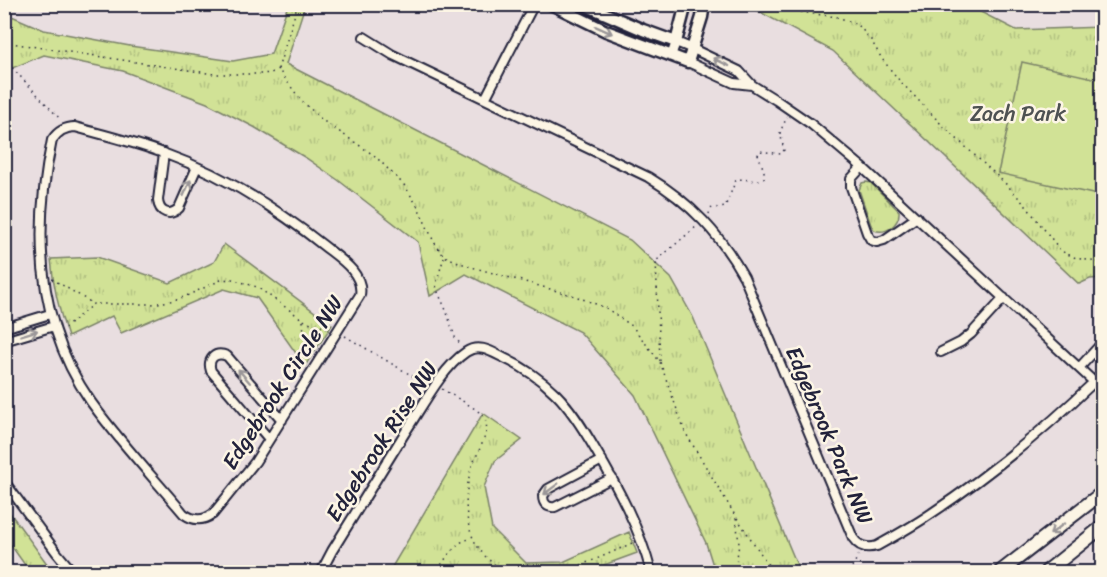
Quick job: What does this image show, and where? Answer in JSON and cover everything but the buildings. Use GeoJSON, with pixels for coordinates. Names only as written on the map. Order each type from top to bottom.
{"type":"FeatureCollection","features":[{"type":"Feature","properties":{"kind":"main road"},"geometry":{"type":"LineString","coordinates":[[1000,573],[1102,493]]}},
{"type":"Feature","properties":{"kind":"main road"},"geometry":{"type":"LineString","coordinates":[[1046,573],[1102,527]]}},
{"type":"Feature","properties":{"kind":"street"},"geometry":{"type":"LineString","coordinates":[[485,99],[534,4]]}},
{"type":"Feature","properties":{"kind":"street"},"geometry":{"type":"LineString","coordinates":[[551,4],[606,31],[734,82],[752,85]]}},
{"type":"Feature","properties":{"kind":"street"},"geometry":{"type":"LineString","coordinates":[[583,4],[685,45],[739,71],[752,85],[811,124],[862,167],[1094,382]]}},
{"type":"Feature","properties":{"kind":"street"},"geometry":{"type":"LineString","coordinates":[[686,4],[685,45],[688,62]]}},
{"type":"Feature","properties":{"kind":"street"},"geometry":{"type":"LineString","coordinates":[[671,56],[685,45],[702,17],[704,4]]}},
{"type":"Feature","properties":{"kind":"street","name":"Edgebrook Park NW"},"geometry":{"type":"LineString","coordinates":[[364,37],[393,55],[648,177],[706,217],[744,277],[853,538],[859,545],[870,548],[877,546],[966,490],[1036,435],[1102,374]]}},
{"type":"Feature","properties":{"kind":"street","name":"Edgebrook Circle NW"},"geometry":{"type":"LineString","coordinates":[[67,128],[75,128],[164,153],[229,182],[284,215],[357,275],[361,288],[360,295],[255,462],[213,514],[207,518],[200,520],[184,514],[118,436],[90,401],[69,364],[55,329],[44,280],[41,249],[42,214],[51,145],[55,136],[62,129],[67,128]]}},
{"type":"Feature","properties":{"kind":"street"},"geometry":{"type":"LineString","coordinates":[[164,153],[158,200],[163,212],[170,213],[179,208],[197,167]]}},
{"type":"Feature","properties":{"kind":"street"},"geometry":{"type":"LineString","coordinates":[[862,167],[851,179],[851,187],[871,240],[877,242],[884,240],[917,218]]}},
{"type":"Feature","properties":{"kind":"street"},"geometry":{"type":"LineString","coordinates":[[941,352],[971,334],[1004,298]]}},
{"type":"Feature","properties":{"kind":"street"},"geometry":{"type":"LineString","coordinates":[[4,328],[50,314]]}},
{"type":"Feature","properties":{"kind":"street"},"geometry":{"type":"LineString","coordinates":[[4,341],[55,329]]}},
{"type":"Feature","properties":{"kind":"street"},"geometry":{"type":"LineString","coordinates":[[1079,368],[1102,343]]}},
{"type":"Feature","properties":{"kind":"street","name":"Edgebrook Rise NW"},"geometry":{"type":"LineString","coordinates":[[321,573],[332,550],[434,387],[466,351],[479,348],[487,349],[525,368],[557,395],[573,414],[612,478],[641,538],[651,573]]}},
{"type":"Feature","properties":{"kind":"street"},"geometry":{"type":"LineString","coordinates":[[270,439],[211,371],[209,364],[211,358],[220,354],[227,356],[282,420]]}},
{"type":"Feature","properties":{"kind":"street"},"geometry":{"type":"LineString","coordinates":[[602,460],[548,489],[543,496],[544,502],[548,507],[555,507],[612,478]]}},
{"type":"Feature","properties":{"kind":"street"},"geometry":{"type":"LineString","coordinates":[[4,481],[73,573]]}},
{"type":"Feature","properties":{"kind":"path"},"geometry":{"type":"LineString","coordinates":[[4,42],[214,74],[271,73],[278,69],[298,4]]}},
{"type":"Feature","properties":{"kind":"path"},"geometry":{"type":"LineString","coordinates":[[785,4],[800,12],[837,17],[859,26],[872,40],[882,59],[899,80],[943,126],[1007,185],[1061,251],[1076,258],[1102,263]]}},
{"type":"Feature","properties":{"kind":"path"},"geometry":{"type":"LineString","coordinates":[[4,59],[67,128]]}},
{"type":"Feature","properties":{"kind":"path"},"geometry":{"type":"LineString","coordinates":[[278,69],[300,99],[322,120],[375,156],[405,186],[418,207],[434,242],[444,256],[468,266],[575,296],[606,308],[632,326],[660,362]]}},
{"type":"Feature","properties":{"kind":"path"},"geometry":{"type":"LineString","coordinates":[[773,573],[685,432],[660,362],[656,261],[706,217],[710,209],[725,207],[736,180],[757,182],[764,178],[758,154],[760,151],[781,154],[784,150],[780,132],[790,110]]}},
{"type":"Feature","properties":{"kind":"path"},"geometry":{"type":"LineString","coordinates":[[444,256],[436,290],[455,337],[466,351]]}},
{"type":"Feature","properties":{"kind":"path"},"geometry":{"type":"LineString","coordinates":[[44,280],[53,279],[93,304],[152,304],[184,297],[221,280],[232,279],[257,287],[303,320],[337,331],[424,384],[442,389],[484,417],[487,426],[471,468],[466,495],[467,518],[472,538],[479,551],[492,564],[507,573]]}},
{"type":"Feature","properties":{"kind":"path"},"geometry":{"type":"LineString","coordinates":[[55,329],[73,322],[93,304]]}},
{"type":"Feature","properties":{"kind":"path"},"geometry":{"type":"LineString","coordinates":[[303,320],[305,335],[313,351],[321,358]]}},
{"type":"Feature","properties":{"kind":"path"},"geometry":{"type":"LineString","coordinates":[[735,573],[739,544],[736,517]]}},
{"type":"Feature","properties":{"kind":"path"},"geometry":{"type":"LineString","coordinates":[[425,573],[441,565],[459,543],[472,538]]}},
{"type":"Feature","properties":{"kind":"path"},"geometry":{"type":"LineString","coordinates":[[558,573],[604,557],[641,538]]}},
{"type":"Feature","properties":{"kind":"path"},"geometry":{"type":"LineString","coordinates":[[849,573],[865,547]]}},
{"type":"Feature","properties":{"kind":"green space"},"geometry":{"type":"Polygon","coordinates":[[[288,5],[305,5],[286,64],[630,240],[671,278],[693,317],[800,572],[715,572],[706,543],[635,395],[580,332],[466,274],[430,296],[418,242],[306,158],[254,127],[207,103],[123,71],[44,55],[5,71],[5,15],[44,30],[130,46],[233,61],[271,54],[288,5]]]}},
{"type":"Feature","properties":{"kind":"green space","name":"Zach Park"},"geometry":{"type":"Polygon","coordinates":[[[747,5],[967,5],[1016,30],[1102,27],[1102,278],[1090,279],[1079,284],[833,51],[747,5]]]}},
{"type":"Feature","properties":{"kind":"green space"},"geometry":{"type":"Polygon","coordinates":[[[1022,62],[1102,80],[1102,196],[998,173],[1022,62]]]}},
{"type":"Feature","properties":{"kind":"green space"},"geometry":{"type":"Polygon","coordinates":[[[862,183],[871,183],[899,211],[895,224],[887,230],[874,230],[871,225],[859,190],[862,183]]]}},
{"type":"Feature","properties":{"kind":"green space"},"geometry":{"type":"Polygon","coordinates":[[[224,244],[332,325],[305,366],[257,298],[224,289],[121,333],[112,316],[68,337],[57,298],[51,259],[97,257],[170,283],[214,262],[224,244]]]}},
{"type":"Feature","properties":{"kind":"green space"},"geometry":{"type":"Polygon","coordinates":[[[483,413],[522,440],[495,461],[484,487],[492,529],[526,563],[563,562],[629,532],[637,553],[585,572],[389,572],[483,413]]]}},
{"type":"Feature","properties":{"kind":"green space"},"geometry":{"type":"Polygon","coordinates":[[[5,506],[53,572],[30,572],[5,537],[5,506]]]}}]}
